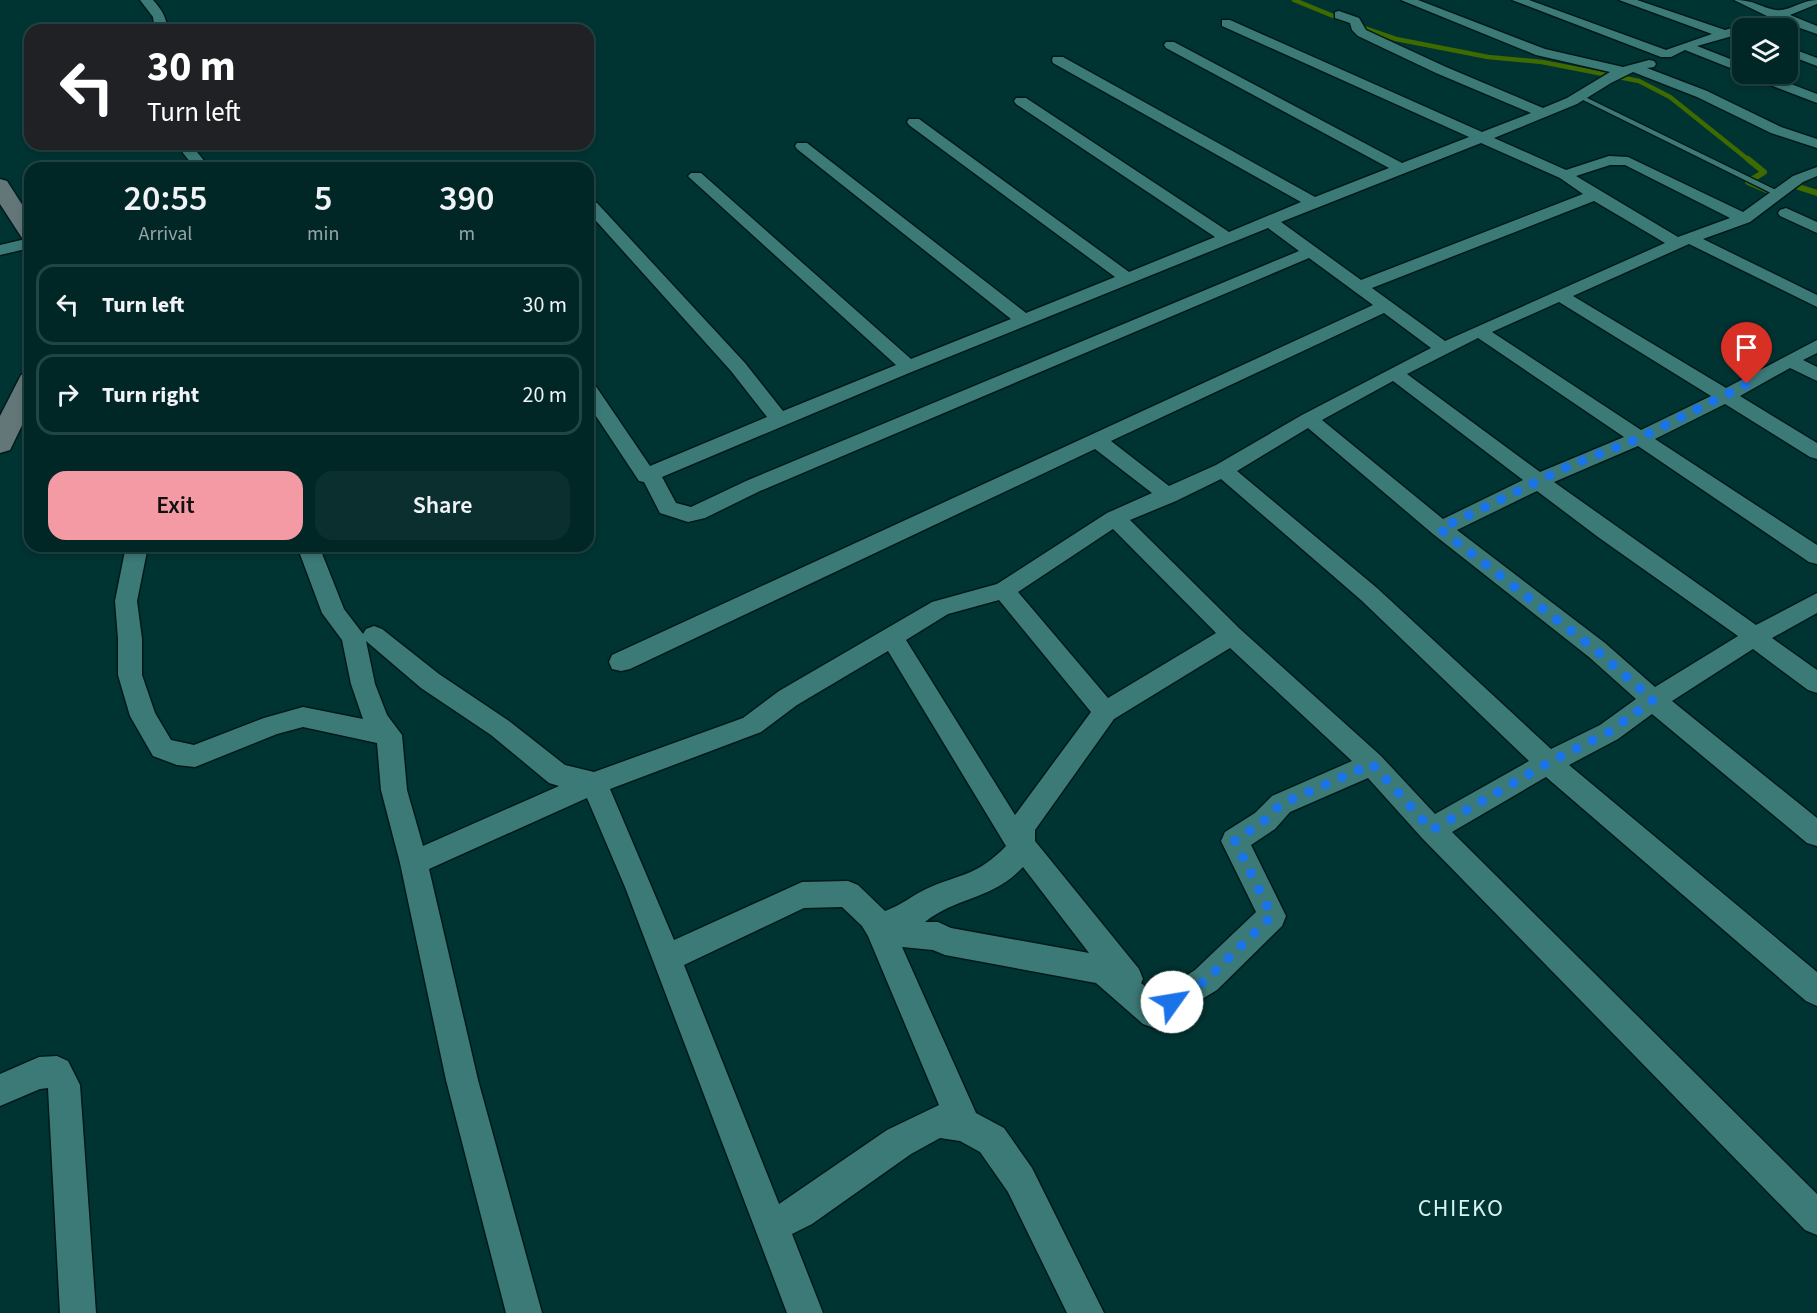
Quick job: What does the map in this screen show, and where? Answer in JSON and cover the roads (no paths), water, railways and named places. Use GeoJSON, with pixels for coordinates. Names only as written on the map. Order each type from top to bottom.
{"type":"FeatureCollection","features":[{"type":"Feature","properties":{"kind":"street"},"geometry":{"type":"LineString","coordinates":[[146,0],[157,11],[162,24]]}},
{"type":"Feature","properties":{"kind":"street"},"geometry":{"type":"LineString","coordinates":[[1407,0],[1541,52],[1702,94],[1776,130],[1817,144]]}},
{"type":"Feature","properties":{"kind":"street"},"geometry":{"type":"LineString","coordinates":[[1518,0],[1666,54]]}},
{"type":"Feature","properties":{"kind":"street"},"geometry":{"type":"LineString","coordinates":[[1625,0],[1732,31]]}},
{"type":"Feature","properties":{"kind":"street"},"geometry":{"type":"LineString","coordinates":[[1740,0],[1817,30]]}},
{"type":"Feature","properties":{"kind":"street"},"geometry":{"type":"LineString","coordinates":[[1762,18],[1789,12],[1815,0]]}},
{"type":"Feature","properties":{"kind":"street"},"geometry":{"type":"LineString","coordinates":[[1340,15],[1356,25],[1362,33],[1441,70],[1543,113]]}},
{"type":"Feature","properties":{"kind":"street"},"geometry":{"type":"LineString","coordinates":[[1226,23],[1565,175],[1595,195],[1684,241],[1817,302]]}},
{"type":"Feature","properties":{"kind":"street"},"geometry":{"type":"LineString","coordinates":[[594,397],[646,476],[778,418],[1565,104],[1620,72],[1647,65],[1685,46],[1732,33]]}},
{"type":"Feature","properties":{"kind":"street"},"geometry":{"type":"LineString","coordinates":[[1170,45],[1400,168]]}},
{"type":"Feature","properties":{"kind":"street"},"geometry":{"type":"LineString","coordinates":[[1685,46],[1732,65]]}},
{"type":"Feature","properties":{"kind":"street"},"geometry":{"type":"LineString","coordinates":[[1798,55],[1817,62]]}},
{"type":"Feature","properties":{"kind":"street"},"geometry":{"type":"LineString","coordinates":[[1058,60],[1314,203]]}},
{"type":"Feature","properties":{"kind":"street"},"geometry":{"type":"LineString","coordinates":[[1779,84],[1817,99]]}},
{"type":"Feature","properties":{"kind":"street"},"geometry":{"type":"LineString","coordinates":[[1021,101],[1227,238]]}},
{"type":"Feature","properties":{"kind":"street"},"geometry":{"type":"LineString","coordinates":[[914,122],[1127,278]]}},
{"type":"Feature","properties":{"kind":"street"},"geometry":{"type":"LineString","coordinates":[[802,146],[1025,321]]}},
{"type":"Feature","properties":{"kind":"street"},"geometry":{"type":"LineString","coordinates":[[189,150],[198,162]]}},
{"type":"Feature","properties":{"kind":"street"},"geometry":{"type":"LineString","coordinates":[[1565,175],[1609,160],[1628,161],[1744,219]]}},
{"type":"Feature","properties":{"kind":"street"},"geometry":{"type":"LineString","coordinates":[[414,863],[594,783],[752,725],[788,698],[940,608],[1004,590],[1115,518],[1223,470],[1309,418],[1394,373],[1479,332],[1684,241],[1744,219],[1817,171]]}},
{"type":"Feature","properties":{"kind":"street"},"geometry":{"type":"LineString","coordinates":[[696,176],[910,367]]}},
{"type":"Feature","properties":{"kind":"street"},"geometry":{"type":"LineString","coordinates":[[0,185],[24,224]]}},
{"type":"Feature","properties":{"kind":"street"},"geometry":{"type":"LineString","coordinates":[[1361,286],[1595,195]]}},
{"type":"Feature","properties":{"kind":"street"},"geometry":{"type":"LineString","coordinates":[[594,209],[738,368],[778,418]]}},
{"type":"Feature","properties":{"kind":"street"},"geometry":{"type":"LineString","coordinates":[[1786,213],[1817,228]]}},
{"type":"Feature","properties":{"kind":"street"},"geometry":{"type":"LineString","coordinates":[[1269,221],[1445,349]]}},
{"type":"Feature","properties":{"kind":"street"},"geometry":{"type":"LineString","coordinates":[[0,250],[24,244]]}},
{"type":"Feature","properties":{"kind":"street"},"geometry":{"type":"LineString","coordinates":[[654,481],[668,508],[688,514],[697,513],[753,486],[1312,251]]}},
{"type":"Feature","properties":{"kind":"street"},"geometry":{"type":"LineString","coordinates":[[1562,297],[1817,452]]}},
{"type":"Feature","properties":{"kind":"street"},"geometry":{"type":"LineString","coordinates":[[621,662],[1387,305]]}},
{"type":"Feature","properties":{"kind":"street"},"geometry":{"type":"LineString","coordinates":[[1479,332],[1817,556]]}},
{"type":"Feature","properties":{"kind":"street"},"geometry":{"type":"LineString","coordinates":[[1440,529],[1569,466],[1640,438],[1726,396],[1817,345]]}},
{"type":"Feature","properties":{"kind":"street"},"geometry":{"type":"LineString","coordinates":[[1789,360],[1817,375]]}},
{"type":"Feature","properties":{"kind":"street"},"geometry":{"type":"LineString","coordinates":[[1394,373],[1537,482],[1742,626],[1817,683]]}},
{"type":"Feature","properties":{"kind":"street"},"geometry":{"type":"LineString","coordinates":[[0,444],[24,394]]}},
{"type":"Feature","properties":{"kind":"street"},"geometry":{"type":"LineString","coordinates":[[1309,418],[1440,529],[1597,651],[1653,700],[1817,834]]}},
{"type":"Feature","properties":{"kind":"street"},"geometry":{"type":"LineString","coordinates":[[1097,440],[1169,495]]}},
{"type":"Feature","properties":{"kind":"street"},"geometry":{"type":"LineString","coordinates":[[1223,470],[1369,594],[1548,763],[1817,991]]}},
{"type":"Feature","properties":{"kind":"street"},"geometry":{"type":"LineString","coordinates":[[1115,518],[1232,635],[1372,764],[1432,830],[1817,1218]]}},
{"type":"Feature","properties":{"kind":"street"},"geometry":{"type":"LineString","coordinates":[[136,552],[126,601],[130,639],[130,675],[143,716],[162,748],[177,754],[195,756],[273,725],[303,717],[389,735]]}},
{"type":"Feature","properties":{"kind":"street"},"geometry":{"type":"LineString","coordinates":[[310,552],[334,613],[353,638],[363,684],[376,720],[389,735],[394,790],[414,863],[462,1080],[524,1313]]}},
{"type":"Feature","properties":{"kind":"street"},"geometry":{"type":"LineString","coordinates":[[1004,590],[1105,712]]}},
{"type":"Feature","properties":{"kind":"street"},"geometry":{"type":"LineString","coordinates":[[1432,830],[1548,763],[1609,732],[1653,700],[1769,628],[1817,602]]}},
{"type":"Feature","properties":{"kind":"street"},"geometry":{"type":"LineString","coordinates":[[374,635],[430,681],[500,728],[558,775],[594,783]]}},
{"type":"Feature","properties":{"kind":"street"},"geometry":{"type":"LineString","coordinates":[[879,927],[913,914],[928,902],[943,895],[981,883],[1001,871],[1021,850],[1022,827],[1105,712],[1232,635]]}},
{"type":"Feature","properties":{"kind":"street"},"geometry":{"type":"LineString","coordinates":[[891,636],[1009,829],[1154,1013]]}},
{"type":"Feature","properties":{"kind":"street"},"geometry":{"type":"LineString","coordinates":[[1154,1013],[1206,980],[1272,916],[1235,841],[1264,821],[1281,804],[1372,764]]}},
{"type":"Feature","properties":{"kind":"street"},"geometry":{"type":"LineString","coordinates":[[594,783],[667,958],[770,1226],[806,1313]]}},
{"type":"Feature","properties":{"kind":"street"},"geometry":{"type":"LineString","coordinates":[[667,958],[802,895],[848,894],[872,916],[879,927],[964,1125]]}},
{"type":"Feature","properties":{"kind":"street"},"geometry":{"type":"LineString","coordinates":[[879,927],[911,936],[938,936],[945,941],[1102,970],[1154,1013]]}},
{"type":"Feature","properties":{"kind":"street"},"geometry":{"type":"LineString","coordinates":[[0,1090],[39,1073],[57,1072],[64,1085],[78,1313]]}},
{"type":"Feature","properties":{"kind":"street"},"geometry":{"type":"LineString","coordinates":[[770,1226],[800,1212],[899,1142],[938,1121],[964,1125],[992,1140],[1020,1180],[1086,1313]]}},
{"type":"Feature","properties":{"kind":"lane"},"geometry":{"type":"LineString","coordinates":[[1579,96],[1789,188]]}},
{"type":"Feature","properties":{"kind":"waterway"},"geometry":{"type":"LineString","coordinates":[[1294,0],[1343,20]]}},
{"type":"Feature","properties":{"kind":"waterway"},"geometry":{"type":"LineString","coordinates":[[1355,25],[1396,39],[1488,57],[1542,62],[1639,81],[1670,97],[1750,161]]}},
{"type":"Feature","properties":{"kind":"waterway"},"geometry":{"type":"LineString","coordinates":[[1748,159],[1764,172],[1748,182],[1769,191]]}},
{"type":"Feature","properties":{"kind":"waterway"},"geometry":{"type":"LineString","coordinates":[[1789,184],[1817,193]]}},
{"type":"Feature","properties":{"kind":"district","name":"CHIEKO"},"geometry":{"type":"Point","coordinates":[1461,1208]}}]}
